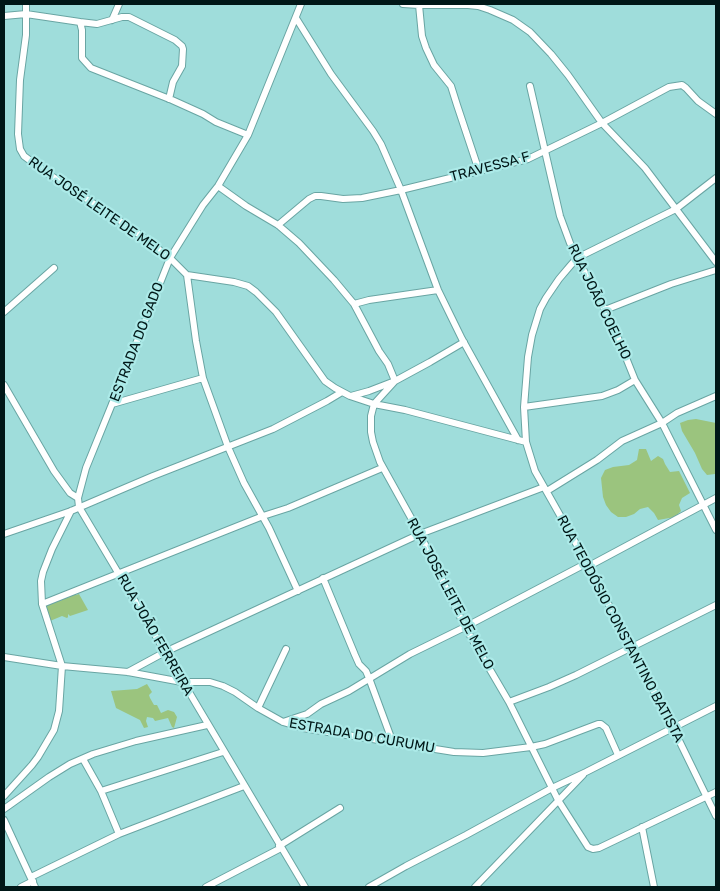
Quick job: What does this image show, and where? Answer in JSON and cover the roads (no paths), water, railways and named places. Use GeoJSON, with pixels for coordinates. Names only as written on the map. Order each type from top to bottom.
{"type":"FeatureCollection","features":[{"type":"Feature","properties":{"kind":"street","name":"RUA JOSÉ LEITE DE MELO"},"geometry":{"type":"LineString","coordinates":[[26,4],[26,35],[20,80],[18,134],[20,149],[24,156],[128,226],[170,258],[187,275]]}},
{"type":"Feature","properties":{"kind":"street"},"geometry":{"type":"LineString","coordinates":[[112,20],[119,4]]}},
{"type":"Feature","properties":{"kind":"street","name":"ESTRADA DO GADO"},"geometry":{"type":"LineString","coordinates":[[78,498],[86,468],[170,258],[203,205],[218,186],[248,135],[301,4]]}},
{"type":"Feature","properties":{"kind":"street"},"geometry":{"type":"LineString","coordinates":[[402,4],[419,6],[468,4],[478,6],[502,15],[530,32],[551,54],[602,123],[645,168],[716,262]]}},
{"type":"Feature","properties":{"kind":"street"},"geometry":{"type":"LineString","coordinates":[[419,6],[422,36],[426,48],[434,65],[451,86],[479,170]]}},
{"type":"Feature","properties":{"kind":"street"},"geometry":{"type":"LineString","coordinates":[[4,16],[26,14],[97,24],[128,17],[176,40],[182,46],[182,66],[173,82],[169,99]]}},
{"type":"Feature","properties":{"kind":"street"},"geometry":{"type":"LineString","coordinates":[[296,18],[331,74],[381,144],[401,190],[438,290],[464,342],[518,440]]}},
{"type":"Feature","properties":{"kind":"street"},"geometry":{"type":"LineString","coordinates":[[80,22],[82,30],[82,58],[86,64],[97,71],[169,99],[248,135]]}},
{"type":"Feature","properties":{"kind":"street","name":"TRAVESSA F"},"geometry":{"type":"LineString","coordinates":[[278,224],[315,196],[344,199],[362,198],[528,159],[676,85],[682,85],[698,101],[716,114]]}},
{"type":"Feature","properties":{"kind":"street","name":"RUA JOÃO COELHO"},"geometry":{"type":"LineString","coordinates":[[530,86],[560,216],[577,258],[612,323],[635,380],[662,423],[716,530]]}},
{"type":"Feature","properties":{"kind":"street"},"geometry":{"type":"LineString","coordinates":[[577,258],[676,209],[716,178]]}},
{"type":"Feature","properties":{"kind":"street"},"geometry":{"type":"LineString","coordinates":[[218,186],[246,206],[278,224],[334,280],[354,304],[388,364],[395,381]]}},
{"type":"Feature","properties":{"kind":"street","name":"RUA TEODÓSIO CONSTANTINO BATISTA"},"geometry":{"type":"LineString","coordinates":[[577,258],[559,279],[540,309],[532,335],[528,357],[524,407],[526,442],[535,471],[588,564],[673,728],[716,816]]}},
{"type":"Feature","properties":{"kind":"street"},"geometry":{"type":"LineString","coordinates":[[4,312],[54,268]]}},
{"type":"Feature","properties":{"kind":"street"},"geometry":{"type":"LineString","coordinates":[[605,310],[671,284],[716,270]]}},
{"type":"Feature","properties":{"kind":"street"},"geometry":{"type":"LineString","coordinates":[[298,591],[263,516],[244,483],[228,447],[203,378],[187,275],[248,286],[276,312],[325,381],[350,396],[374,404],[405,410],[526,442]]}},
{"type":"Feature","properties":{"kind":"street"},"geometry":{"type":"LineString","coordinates":[[354,304],[438,290]]}},
{"type":"Feature","properties":{"kind":"street"},"geometry":{"type":"LineString","coordinates":[[350,396],[370,391],[395,381],[464,342]]}},
{"type":"Feature","properties":{"kind":"street"},"geometry":{"type":"LineString","coordinates":[[112,404],[203,378]]}},
{"type":"Feature","properties":{"kind":"street"},"geometry":{"type":"LineString","coordinates":[[524,407],[602,396],[618,390],[635,380]]}},
{"type":"Feature","properties":{"kind":"street"},"geometry":{"type":"LineString","coordinates":[[374,404],[395,381]]}},
{"type":"Feature","properties":{"kind":"street"},"geometry":{"type":"LineString","coordinates":[[4,385],[54,470],[70,493],[78,498]]}},
{"type":"Feature","properties":{"kind":"street"},"geometry":{"type":"LineString","coordinates":[[4,534],[71,511],[272,429],[342,392]]}},
{"type":"Feature","properties":{"kind":"street"},"geometry":{"type":"LineString","coordinates":[[128,672],[165,652],[420,534],[545,489],[597,460],[622,441],[662,423],[677,413],[716,396]]}},
{"type":"Feature","properties":{"kind":"street","name":"RUA JOSÉ LEITE DE MELO"},"geometry":{"type":"LineString","coordinates":[[374,404],[371,416],[371,432],[382,468],[420,534],[465,627],[509,702],[558,800],[588,847],[593,849],[599,848],[642,827]]}},
{"type":"Feature","properties":{"kind":"street"},"geometry":{"type":"LineString","coordinates":[[42,604],[263,516],[288,508],[382,468]]}},
{"type":"Feature","properties":{"kind":"street","name":"RUA JOÃO FERREIRA"},"geometry":{"type":"LineString","coordinates":[[78,498],[79,507],[304,887]]}},
{"type":"Feature","properties":{"kind":"street"},"geometry":{"type":"LineString","coordinates":[[283,722],[307,714],[321,704],[349,691],[410,654],[716,498]]}},
{"type":"Feature","properties":{"kind":"street"},"geometry":{"type":"LineString","coordinates":[[4,796],[38,757],[54,730],[59,711],[62,666],[42,604],[41,581],[43,572],[71,511]]}},
{"type":"Feature","properties":{"kind":"street"},"geometry":{"type":"LineString","coordinates":[[323,578],[359,664],[369,678],[393,743]]}},
{"type":"Feature","properties":{"kind":"street"},"geometry":{"type":"LineString","coordinates":[[509,702],[549,687],[716,605]]}},
{"type":"Feature","properties":{"kind":"street"},"geometry":{"type":"LineString","coordinates":[[258,708],[286,649]]}},
{"type":"Feature","properties":{"kind":"street","name":"ESTRADA DO CURUMU"},"geometry":{"type":"LineString","coordinates":[[4,657],[62,666],[128,672],[182,682],[202,681],[217,684],[235,692],[283,722],[317,731],[466,753],[483,753],[545,744],[601,724],[606,728],[618,755]]}},
{"type":"Feature","properties":{"kind":"street"},"geometry":{"type":"LineString","coordinates":[[369,887],[552,788],[716,706]]}},
{"type":"Feature","properties":{"kind":"street"},"geometry":{"type":"LineString","coordinates":[[4,809],[70,764],[93,754],[136,741],[208,724]]}},
{"type":"Feature","properties":{"kind":"street"},"geometry":{"type":"LineString","coordinates":[[101,791],[223,752]]}},
{"type":"Feature","properties":{"kind":"street"},"geometry":{"type":"LineString","coordinates":[[83,759],[101,791],[120,834]]}},
{"type":"Feature","properties":{"kind":"street"},"geometry":{"type":"LineString","coordinates":[[475,887],[586,772]]}},
{"type":"Feature","properties":{"kind":"street"},"geometry":{"type":"LineString","coordinates":[[21,887],[120,834],[244,786]]}},
{"type":"Feature","properties":{"kind":"street"},"geometry":{"type":"LineString","coordinates":[[654,887],[642,827],[716,792]]}},
{"type":"Feature","properties":{"kind":"street"},"geometry":{"type":"LineString","coordinates":[[206,887],[280,847],[340,808]]}},
{"type":"Feature","properties":{"kind":"street"},"geometry":{"type":"LineString","coordinates":[[4,820],[33,882]]}}]}
